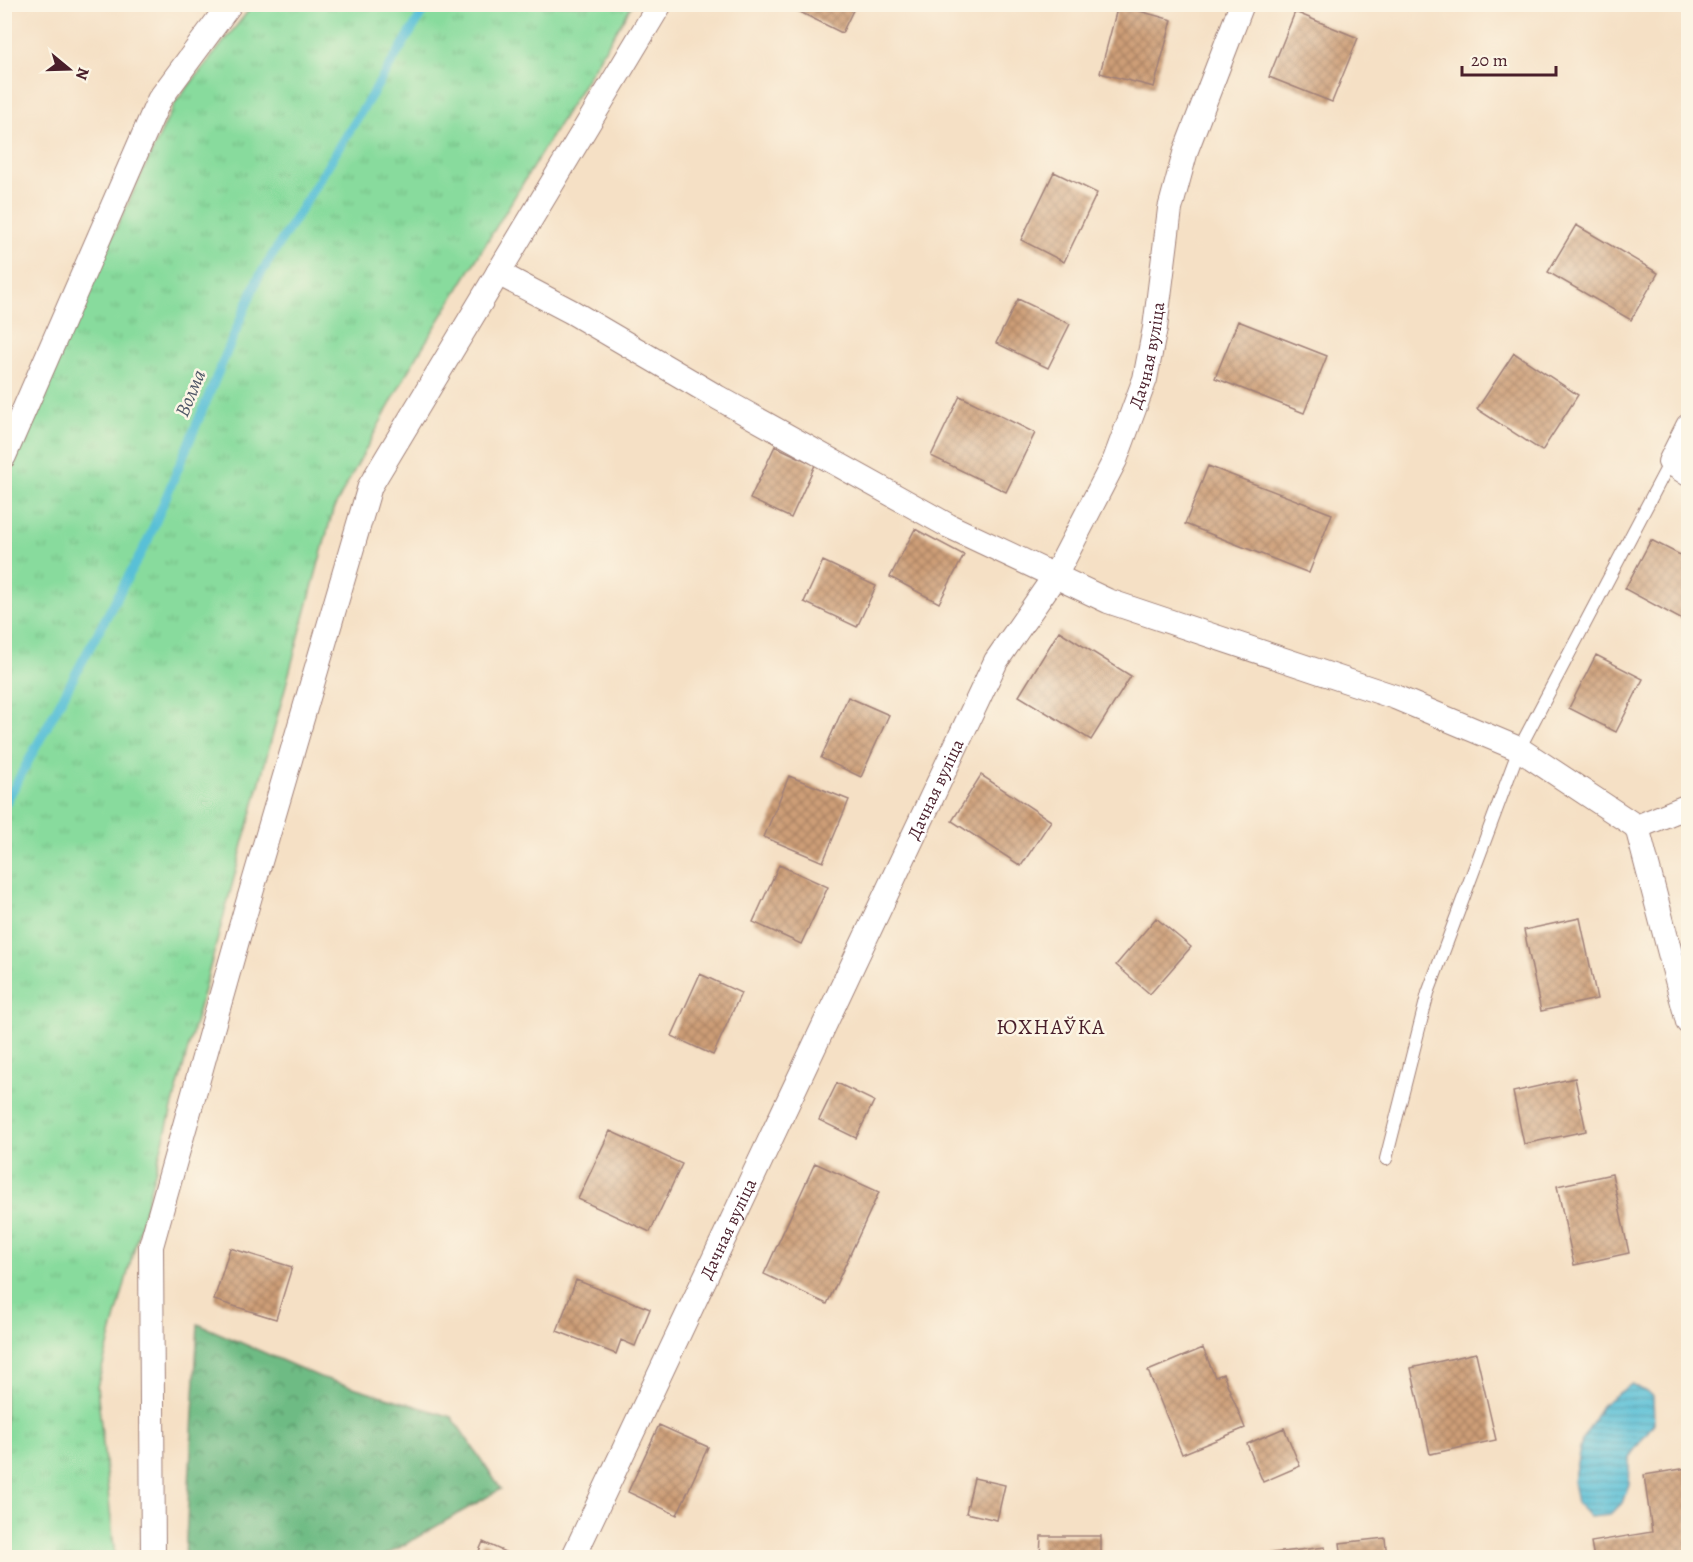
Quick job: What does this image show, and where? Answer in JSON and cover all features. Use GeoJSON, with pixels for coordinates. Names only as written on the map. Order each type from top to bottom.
{"type":"FeatureCollection","features":[{"type":"Feature","properties":{"kind":"street"},"geometry":{"type":"LineString","coordinates":[[4,456],[159,100],[230,4]]}},
{"type":"Feature","properties":{"kind":"street"},"geometry":{"type":"LineString","coordinates":[[153,1557],[151,1246],[370,486],[660,4]]}},
{"type":"Feature","properties":{"kind":"street","name":"Дачная вуліца"},"geometry":{"type":"LineString","coordinates":[[573,1557],[996,661],[1055,576],[1115,460],[1145,379],[1155,328],[1170,209],[1186,150],[1242,4]]}},
{"type":"Feature","properties":{"kind":"street"},"geometry":{"type":"LineString","coordinates":[[498,273],[572,312],[717,397],[949,526],[1108,601],[1395,697],[1519,750],[1637,828],[1689,1022]]}},
{"type":"Feature","properties":{"kind":"street"},"geometry":{"type":"LineString","coordinates":[[1679,468],[1689,426]]}},
{"type":"Feature","properties":{"kind":"street"},"geometry":{"type":"LineString","coordinates":[[1637,828],[1689,806]]}},
{"type":"Feature","properties":{"kind":"lane"},"geometry":{"type":"LineString","coordinates":[[1386,1160],[1428,993],[1519,750],[1679,468]]}},
{"type":"Feature","properties":{"kind":"green space"},"geometry":{"type":"Polygon","coordinates":[[[253,5],[632,5],[408,371],[333,510],[97,1387],[115,1557],[5,1558],[5,466],[175,103],[253,5]]]}},
{"type":"Feature","properties":{"kind":"green space"},"geometry":{"type":"Polygon","coordinates":[[[198,1324],[320,1377],[452,1417],[501,1489],[383,1557],[185,1557],[198,1324]]]}},
{"type":"Feature","properties":{"kind":"water"},"geometry":{"type":"Polygon","coordinates":[[[1632,1384],[1653,1396],[1654,1423],[1629,1457],[1629,1484],[1622,1503],[1610,1515],[1590,1517],[1577,1503],[1573,1481],[1582,1440],[1603,1404],[1632,1384]]]}},
{"type":"Feature","properties":{"kind":"building"},"geometry":{"type":"Polygon","coordinates":[[[784,4],[856,4],[842,33],[784,4]]]}},
{"type":"Feature","properties":{"kind":"building"},"geometry":{"type":"Polygon","coordinates":[[[1118,5],[1172,20],[1154,87],[1100,73],[1118,5]]]}},
{"type":"Feature","properties":{"kind":"building"},"geometry":{"type":"Polygon","coordinates":[[[1295,12],[1358,38],[1332,102],[1269,77],[1295,12]]]}},
{"type":"Feature","properties":{"kind":"building"},"geometry":{"type":"Polygon","coordinates":[[[1054,172],[1097,193],[1064,262],[1021,240],[1054,172]]]}},
{"type":"Feature","properties":{"kind":"building"},"geometry":{"type":"Polygon","coordinates":[[[1576,225],[1658,273],[1631,320],[1548,272],[1576,225]]]}},
{"type":"Feature","properties":{"kind":"building"},"geometry":{"type":"Polygon","coordinates":[[[1018,299],[1070,324],[1048,368],[996,343],[1018,299]]]}},
{"type":"Feature","properties":{"kind":"building"},"geometry":{"type":"Polygon","coordinates":[[[1238,321],[1327,356],[1304,413],[1215,378],[1238,321]]]}},
{"type":"Feature","properties":{"kind":"building"},"geometry":{"type":"Polygon","coordinates":[[[1514,353],[1578,395],[1542,451],[1477,409],[1514,353]]]}},
{"type":"Feature","properties":{"kind":"building"},"geometry":{"type":"Polygon","coordinates":[[[960,396],[1035,433],[1006,492],[931,456],[960,396]]]}},
{"type":"Feature","properties":{"kind":"building"},"geometry":{"type":"Polygon","coordinates":[[[775,446],[815,465],[791,518],[750,499],[775,446]]]}},
{"type":"Feature","properties":{"kind":"building"},"geometry":{"type":"Polygon","coordinates":[[[1208,466],[1332,514],[1309,573],[1185,524],[1208,466]]]}},
{"type":"Feature","properties":{"kind":"building"},"geometry":{"type":"Polygon","coordinates":[[[915,529],[964,555],[939,603],[890,577],[915,529]]]}},
{"type":"Feature","properties":{"kind":"building"},"geometry":{"type":"Polygon","coordinates":[[[1651,540],[1688,559],[1688,623],[1625,589],[1651,540]]]}},
{"type":"Feature","properties":{"kind":"building"},"geometry":{"type":"Polygon","coordinates":[[[823,561],[876,586],[857,627],[804,602],[823,561]]]}},
{"type":"Feature","properties":{"kind":"building"},"geometry":{"type":"Polygon","coordinates":[[[1059,631],[1131,676],[1091,740],[1019,696],[1059,631]]]}},
{"type":"Feature","properties":{"kind":"building"},"geometry":{"type":"Polygon","coordinates":[[[1596,655],[1643,679],[1616,732],[1569,708],[1596,655]]]}},
{"type":"Feature","properties":{"kind":"building"},"geometry":{"type":"Polygon","coordinates":[[[848,697],[889,715],[861,777],[821,758],[848,697]]]}},
{"type":"Feature","properties":{"kind":"building"},"geometry":{"type":"Polygon","coordinates":[[[981,775],[1051,821],[1021,866],[952,821],[981,775]]]}},
{"type":"Feature","properties":{"kind":"building"},"geometry":{"type":"Polygon","coordinates":[[[789,776],[849,800],[823,862],[764,837],[789,776]]]}},
{"type":"Feature","properties":{"kind":"building"},"geometry":{"type":"Polygon","coordinates":[[[779,865],[828,887],[801,944],[753,922],[779,865]]]}},
{"type":"Feature","properties":{"kind":"building"},"geometry":{"type":"Polygon","coordinates":[[[1156,918],[1191,947],[1150,994],[1116,965],[1156,918]]]}},
{"type":"Feature","properties":{"kind":"building"},"geometry":{"type":"Polygon","coordinates":[[[1580,918],[1597,999],[1541,1011],[1524,930],[1580,918]]]}},
{"type":"Feature","properties":{"kind":"building"},"geometry":{"type":"Polygon","coordinates":[[[700,974],[741,993],[713,1055],[672,1036],[700,974]]]}},
{"type":"Feature","properties":{"kind":"building"},"geometry":{"type":"Polygon","coordinates":[[[1575,1078],[1586,1131],[1524,1144],[1513,1092],[1575,1078]]]}},
{"type":"Feature","properties":{"kind":"building"},"geometry":{"type":"Polygon","coordinates":[[[837,1083],[874,1101],[856,1138],[819,1120],[837,1083]]]}},
{"type":"Feature","properties":{"kind":"building"},"geometry":{"type":"Polygon","coordinates":[[[610,1131],[682,1164],[650,1232],[578,1199],[610,1131]]]}},
{"type":"Feature","properties":{"kind":"building"},"geometry":{"type":"Polygon","coordinates":[[[815,1163],[879,1192],[827,1304],[764,1274],[815,1163]]]}},
{"type":"Feature","properties":{"kind":"building"},"geometry":{"type":"Polygon","coordinates":[[[1612,1174],[1629,1253],[1574,1265],[1557,1186],[1612,1174]]]}},
{"type":"Feature","properties":{"kind":"building"},"geometry":{"type":"Polygon","coordinates":[[[230,1248],[292,1267],[276,1319],[214,1300],[230,1248]]]}},
{"type":"Feature","properties":{"kind":"building"},"geometry":{"type":"Polygon","coordinates":[[[576,1280],[650,1309],[635,1346],[621,1340],[616,1354],[557,1331],[576,1280]]]}},
{"type":"Feature","properties":{"kind":"building"},"geometry":{"type":"Polygon","coordinates":[[[1203,1348],[1215,1377],[1223,1374],[1245,1428],[1182,1454],[1148,1371],[1203,1348]]]}},
{"type":"Feature","properties":{"kind":"building"},"geometry":{"type":"Polygon","coordinates":[[[1476,1353],[1496,1440],[1430,1454],[1411,1368],[1476,1353]]]}},
{"type":"Feature","properties":{"kind":"building"},"geometry":{"type":"Polygon","coordinates":[[[659,1425],[708,1447],[677,1515],[628,1492],[659,1425]]]}},
{"type":"Feature","properties":{"kind":"building"},"geometry":{"type":"Polygon","coordinates":[[[1284,1428],[1300,1466],[1263,1482],[1247,1444],[1284,1428]]]}},
{"type":"Feature","properties":{"kind":"building"},"geometry":{"type":"Polygon","coordinates":[[[1688,1468],[1688,1558],[1594,1558],[1591,1542],[1652,1532],[1644,1475],[1688,1468]]]}},
{"type":"Feature","properties":{"kind":"building"},"geometry":{"type":"Polygon","coordinates":[[[974,1478],[1005,1485],[997,1520],[966,1513],[974,1478]]]}},
{"type":"Feature","properties":{"kind":"building"},"geometry":{"type":"Polygon","coordinates":[[[1041,1536],[1101,1536],[1101,1558],[1040,1558],[1041,1536]]]}},
{"type":"Feature","properties":{"kind":"building"},"geometry":{"type":"Polygon","coordinates":[[[1385,1538],[1387,1558],[1342,1558],[1340,1543],[1385,1538]]]}},
{"type":"Feature","properties":{"kind":"building"},"geometry":{"type":"Polygon","coordinates":[[[483,1542],[518,1558],[476,1558],[483,1542]]]}},
{"type":"Feature","properties":{"kind":"building"},"geometry":{"type":"Polygon","coordinates":[[[1325,1547],[1326,1558],[1273,1558],[1273,1553],[1325,1547]]]}},
{"type":"Feature","properties":{"kind":"waterway","name":"Волма"},"geometry":{"type":"LineString","coordinates":[[4,806],[148,540],[257,280],[428,4]]}},
{"type":"Feature","properties":{"kind":"district","name":"ЮХНАЎКА"},"geometry":{"type":"Point","coordinates":[1051,1027]}}]}
